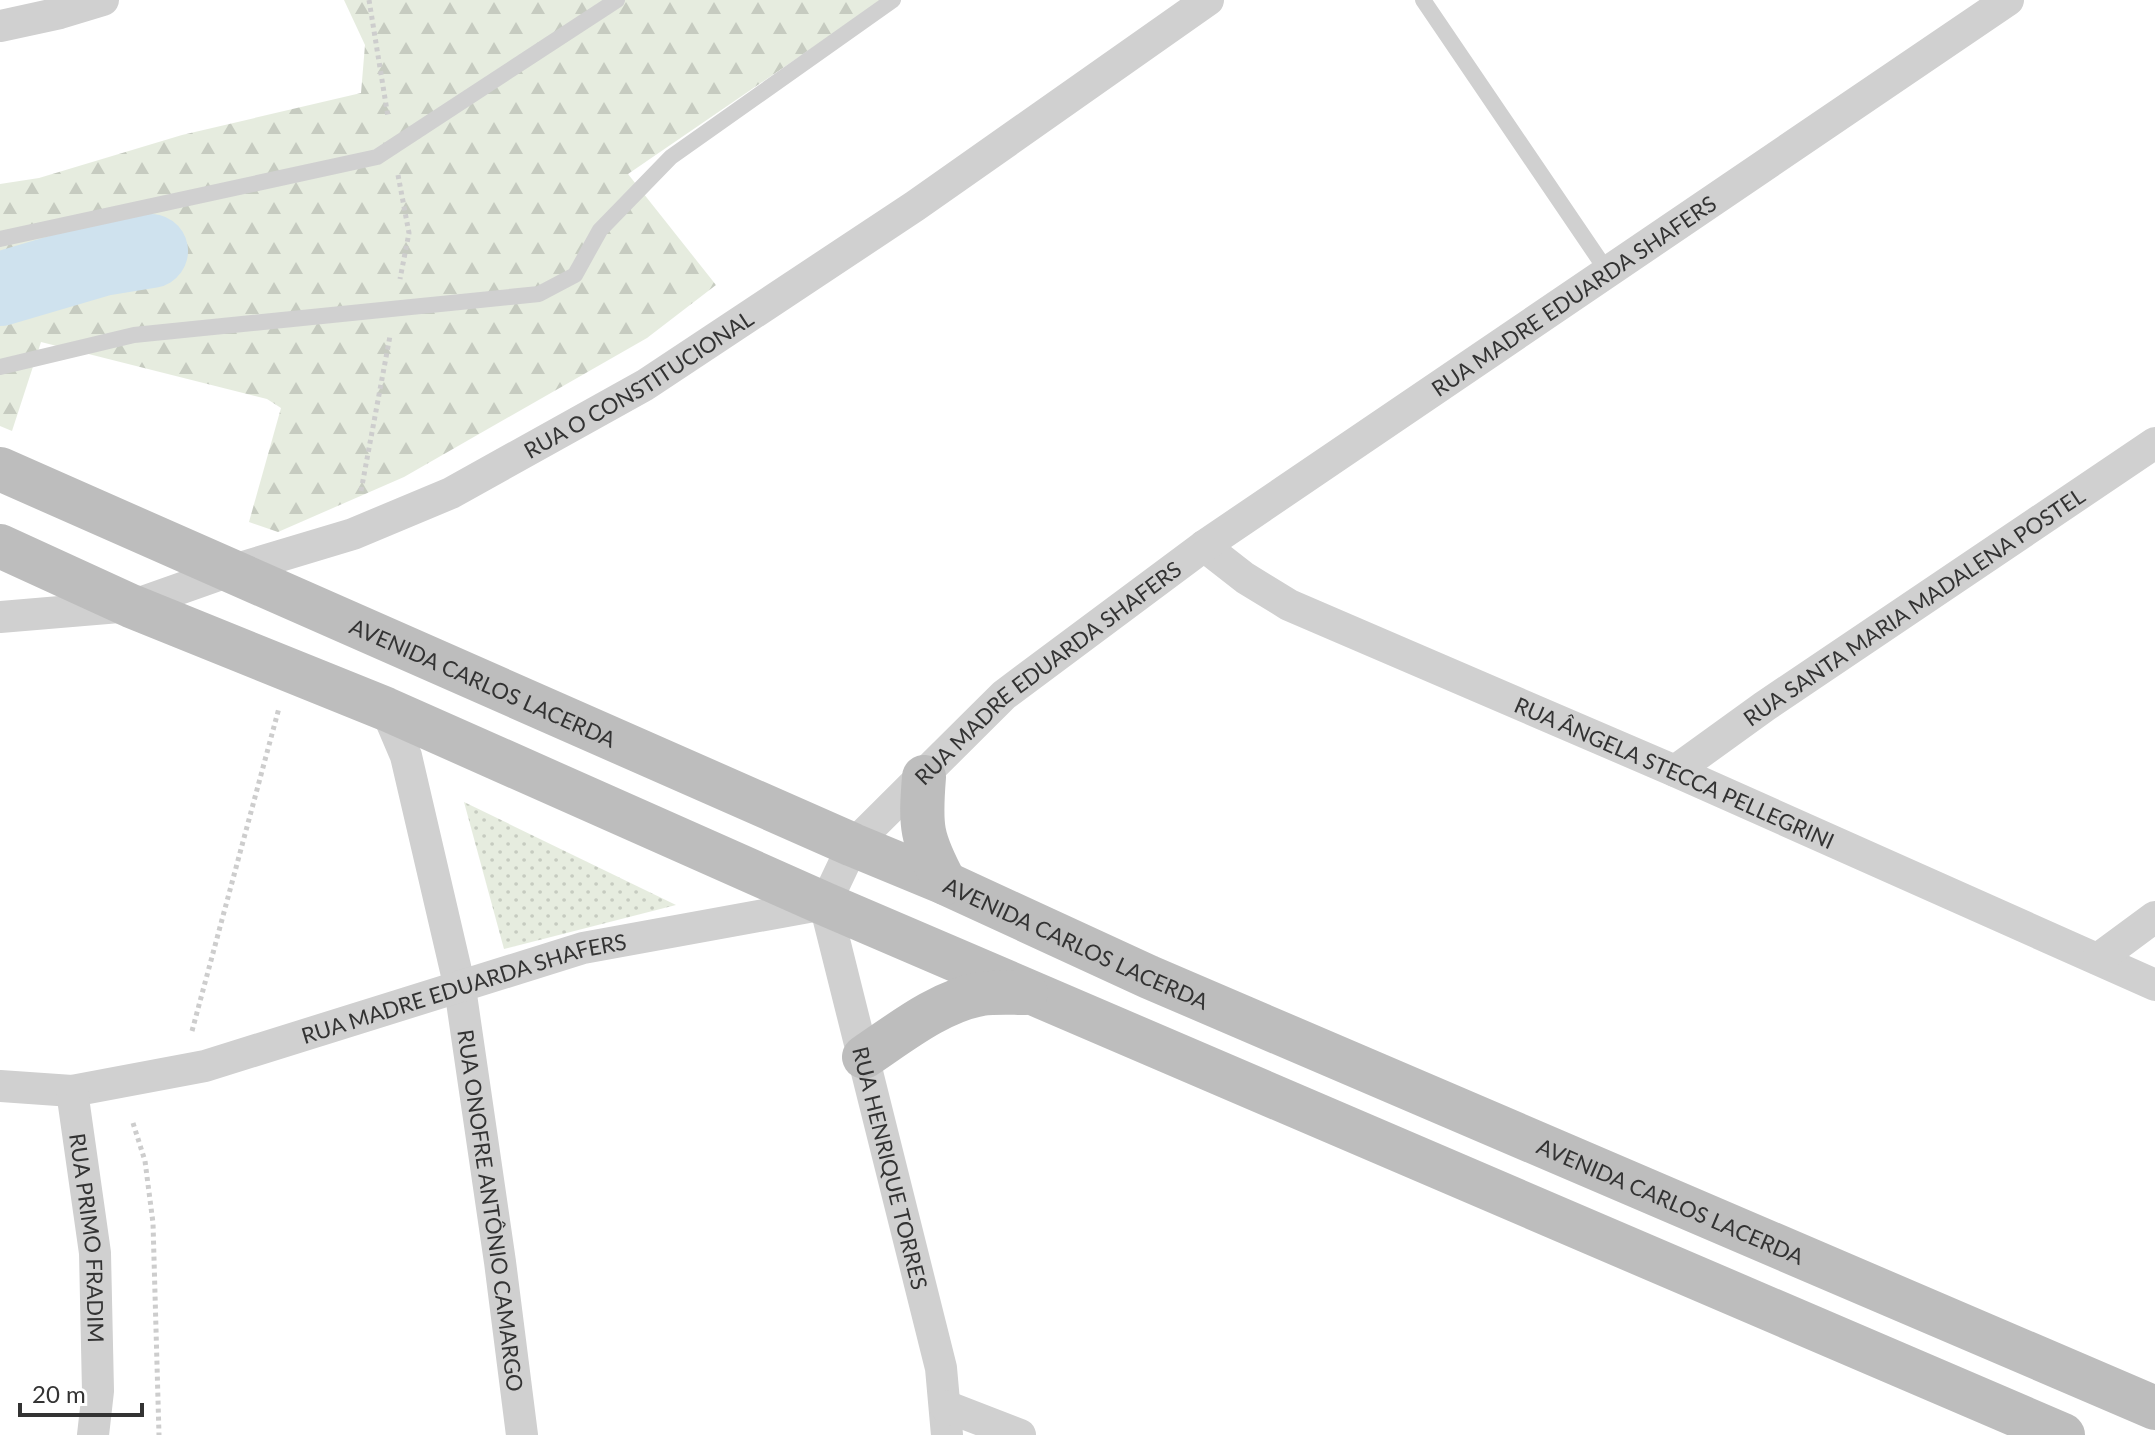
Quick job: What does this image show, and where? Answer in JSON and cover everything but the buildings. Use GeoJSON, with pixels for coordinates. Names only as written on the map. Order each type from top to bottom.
{"type":"FeatureCollection","features":[{"type":"Feature","properties":{"kind":"main road","name":"AVENIDA CARLOS LACERDA"},"geometry":{"type":"LineString","coordinates":[[0,469],[945,883],[1149,977],[2136,1400]]}},
{"type":"Feature","properties":{"kind":"main road"},"geometry":{"type":"LineString","coordinates":[[0,546],[131,606],[386,709],[825,904],[2060,1433],[2136,1400]]}},
{"type":"Feature","properties":{"kind":"main road"},"geometry":{"type":"LineString","coordinates":[[924,777],[923,833],[926,848],[945,883]]}},
{"type":"Feature","properties":{"kind":"main road"},"geometry":{"type":"LineString","coordinates":[[864,1057],[918,1021],[950,1005],[981,994],[1032,993]]}},
{"type":"Feature","properties":{"kind":"street"},"geometry":{"type":"LineString","coordinates":[[0,26],[103,0]]}},
{"type":"Feature","properties":{"kind":"street","name":"RUA O CONSTITUCIONAL"},"geometry":{"type":"LineString","coordinates":[[0,617],[131,606],[230,571],[353,534],[451,493],[645,385],[915,206],[1208,0]]}},
{"type":"Feature","properties":{"kind":"street","name":"RUA MADRE EDUARDA SHAFERS"},"geometry":{"type":"LineString","coordinates":[[0,1086],[72,1091],[205,1066],[583,948],[825,904],[853,845],[1004,695],[1204,546],[2008,0]]}},
{"type":"Feature","properties":{"kind":"street","name":"RUA SANTA MARIA MADALENA POSTEL"},"geometry":{"type":"LineString","coordinates":[[1675,771],[1765,706],[2155,443]]}},
{"type":"Feature","properties":{"kind":"street","name":"RUA ÂNGELA STECCA PELLEGRINI"},"geometry":{"type":"LineString","coordinates":[[1204,546],[1245,578],[1289,605],[1675,771],[2155,985]]}},
{"type":"Feature","properties":{"kind":"street","name":"RUA ONOFRE ANTÔNIO CAMARGO"},"geometry":{"type":"LineString","coordinates":[[386,709],[406,756],[460,988],[522,1435]]}},
{"type":"Feature","properties":{"kind":"street","name":"RUA HENRIQUE TORRES"},"geometry":{"type":"LineString","coordinates":[[825,904],[941,1368],[946,1421]]}},
{"type":"Feature","properties":{"kind":"street"},"geometry":{"type":"LineString","coordinates":[[2098,959],[2155,917]]}},
{"type":"Feature","properties":{"kind":"street","name":"RUA PRIMO FRADIM"},"geometry":{"type":"LineString","coordinates":[[72,1091],[95,1253],[98,1391],[93,1435]]}},
{"type":"Feature","properties":{"kind":"street"},"geometry":{"type":"LineString","coordinates":[[946,1421],[1020,1435]]}},
{"type":"Feature","properties":{"kind":"lane"},"geometry":{"type":"LineString","coordinates":[[0,239],[377,157],[617,0]]}},
{"type":"Feature","properties":{"kind":"lane"},"geometry":{"type":"LineString","coordinates":[[0,367],[134,335],[539,294],[575,275],[600,230],[671,157],[893,0]]}},
{"type":"Feature","properties":{"kind":"lane"},"geometry":{"type":"LineString","coordinates":[[1423,0],[1607,271]]}},
{"type":"Feature","properties":{"kind":"path"},"geometry":{"type":"LineString","coordinates":[[369,0],[383,91]]}},
{"type":"Feature","properties":{"kind":"path"},"geometry":{"type":"LineString","coordinates":[[189,1042],[282,698]]}},
{"type":"Feature","properties":{"kind":"path"},"geometry":{"type":"LineString","coordinates":[[133,1123],[145,1161],[153,1223],[159,1435]]}},
{"type":"Feature","properties":{"kind":"green space"},"geometry":{"type":"Polygon","coordinates":[[[344,0],[882,0],[628,174],[716,285],[647,338],[404,477],[278,532],[249,522],[281,408],[267,399],[41,342],[12,431],[0,426],[0,184],[39,178],[182,135],[361,93],[365,45],[344,0]]]}},
{"type":"Feature","properties":{"kind":"green space"},"geometry":{"type":"Polygon","coordinates":[[[464,802],[676,905],[504,949],[464,802]]]}},
{"type":"Feature","properties":{"kind":"waterway"},"geometry":{"type":"LineString","coordinates":[[0,289],[102,259],[151,251]]}}]}
